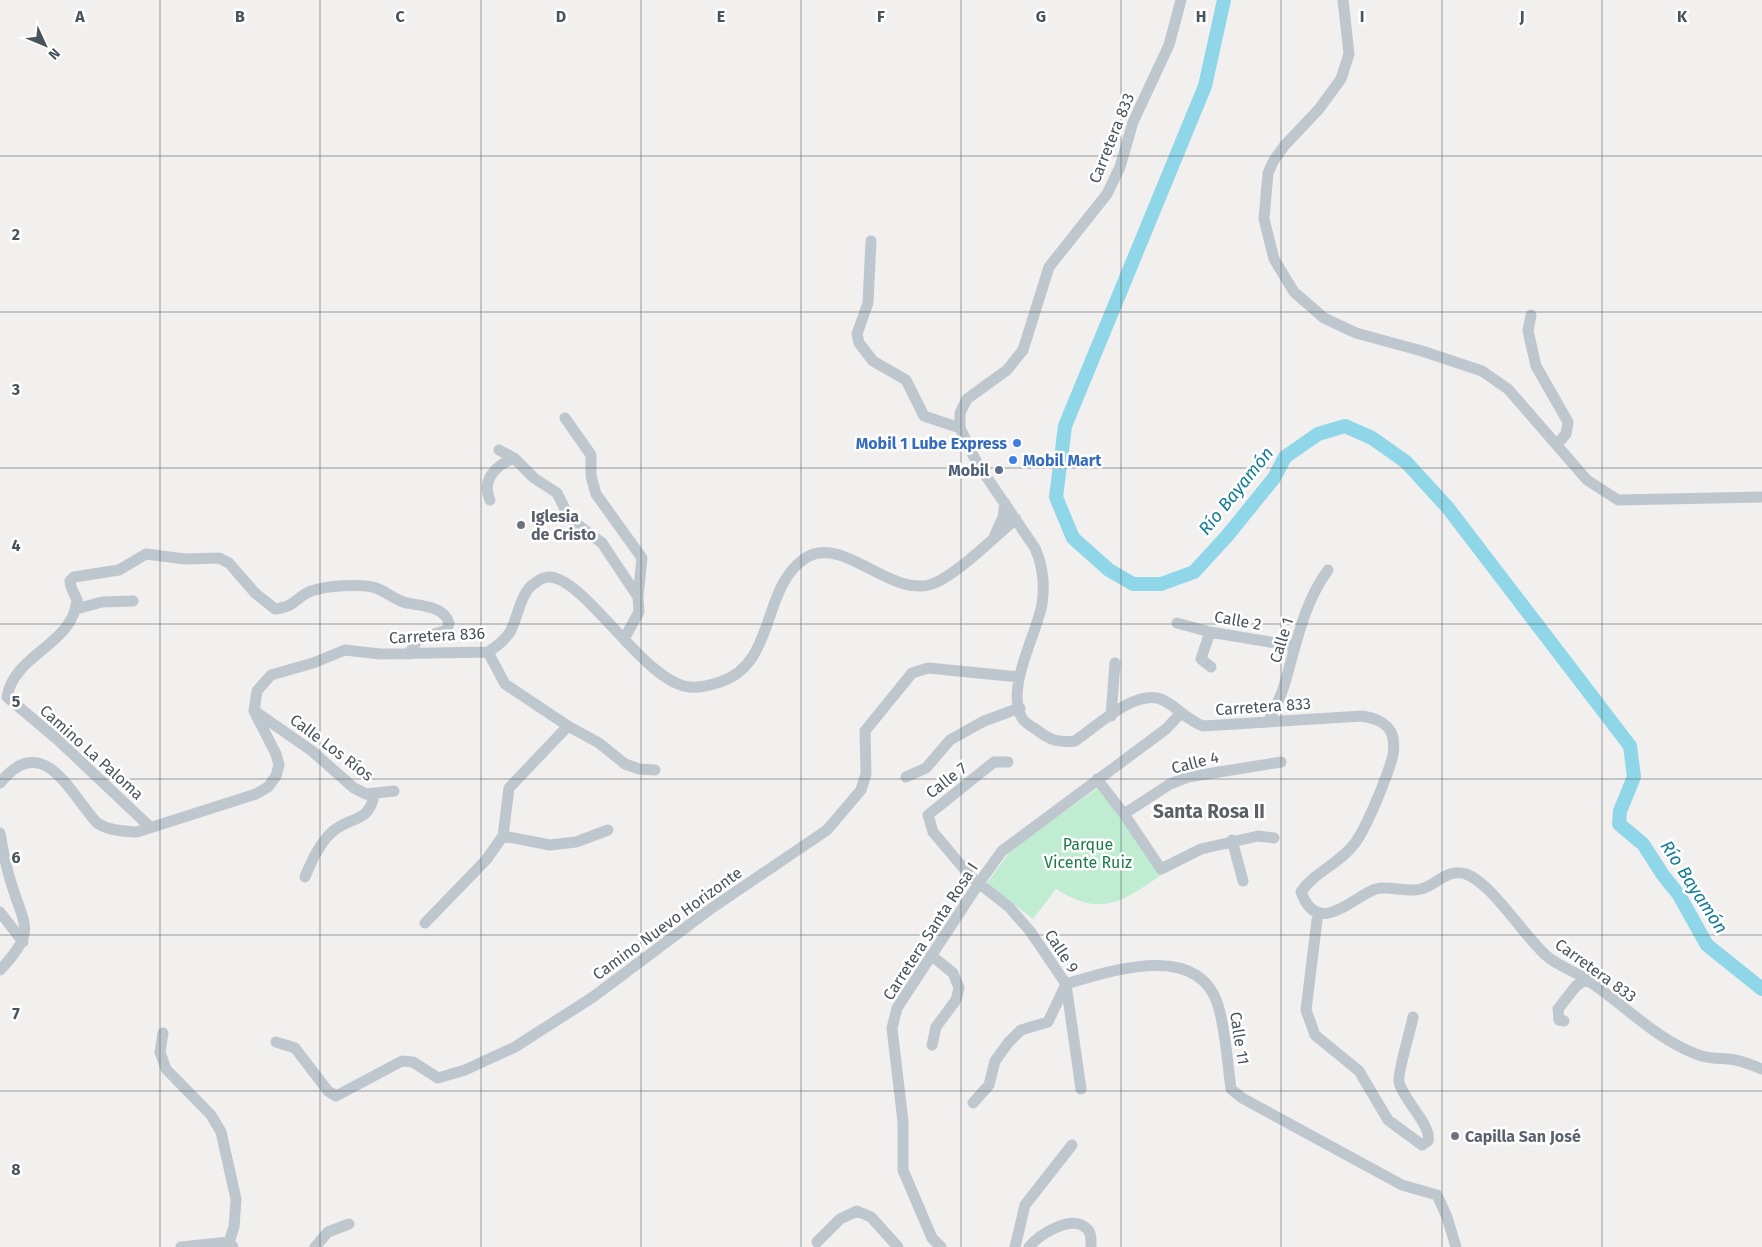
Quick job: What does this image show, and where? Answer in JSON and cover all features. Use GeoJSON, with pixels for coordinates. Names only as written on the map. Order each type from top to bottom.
{"type":"FeatureCollection","features":[{"type":"Feature","properties":{"kind":"street","name":"Carretera 833"},"geometry":{"type":"LineString","coordinates":[[960,428],[960,413],[967,398],[1007,370],[1023,350],[1049,267],[1107,194],[1120,167],[1133,122],[1169,45],[1181,0]]}},
{"type":"Feature","properties":{"kind":"street"},"geometry":{"type":"LineString","coordinates":[[1344,0],[1349,54],[1341,79],[1319,109],[1285,145],[1268,172],[1264,219],[1274,259],[1294,292],[1324,318],[1356,333],[1422,351],[1482,371],[1508,389],[1587,480],[1618,500],[1762,497]]}},
{"type":"Feature","properties":{"kind":"street"},"geometry":{"type":"LineString","coordinates":[[870,241],[868,303],[857,334],[859,343],[873,361],[906,380],[924,416],[960,428],[977,464],[1029,538],[1042,562],[1044,577],[1042,605],[1019,677],[1017,698],[1020,708],[984,721],[950,740],[926,768],[906,777]]}},
{"type":"Feature","properties":{"kind":"street"},"geometry":{"type":"LineString","coordinates":[[1531,315],[1528,330],[1536,366],[1568,422],[1566,434],[1557,444]]}},
{"type":"Feature","properties":{"kind":"street"},"geometry":{"type":"LineString","coordinates":[[565,418],[590,455],[591,476],[596,494],[642,558],[638,597],[640,612],[624,639]]}},
{"type":"Feature","properties":{"kind":"street"},"geometry":{"type":"LineString","coordinates":[[499,450],[514,458],[534,478],[557,493],[570,519],[602,543],[638,597]]}},
{"type":"Feature","properties":{"kind":"street"},"geometry":{"type":"LineString","coordinates":[[490,500],[487,488],[489,477],[502,462],[514,458]]}},
{"type":"Feature","properties":{"kind":"street"},"geometry":{"type":"LineString","coordinates":[[996,536],[1005,503]]}},
{"type":"Feature","properties":{"kind":"street","name":"Carretera 836"},"geometry":{"type":"LineString","coordinates":[[254,711],[256,696],[264,682],[271,675],[283,670],[313,663],[345,650],[380,654],[488,652],[500,644],[510,632],[527,590],[533,584],[550,577],[564,582],[574,589],[658,671],[675,684],[690,687],[715,684],[742,670],[756,654],[786,579],[805,558],[822,552],[838,554],[893,581],[911,586],[928,585],[947,577],[1016,520]]}},
{"type":"Feature","properties":{"kind":"street"},"geometry":{"type":"LineString","coordinates":[[996,536],[1012,533],[1029,538]]}},
{"type":"Feature","properties":{"kind":"street"},"geometry":{"type":"LineString","coordinates":[[133,601],[102,602],[76,609],[78,600],[70,587],[70,582],[80,574],[120,570],[146,554],[184,559],[218,558],[229,563],[255,594],[274,609],[288,607],[311,591],[360,585],[376,588],[402,602],[436,609],[448,618],[447,630],[418,639],[409,654]]}},
{"type":"Feature","properties":{"kind":"street","name":"Calle 1"},"geometry":{"type":"LineString","coordinates":[[1268,722],[1284,687],[1294,646],[1317,585],[1328,570]]}},
{"type":"Feature","properties":{"kind":"street","name":"Camino La Paloma"},"geometry":{"type":"LineString","coordinates":[[76,609],[70,620],[50,645],[23,665],[13,678],[7,697],[58,740],[150,827]]}},
{"type":"Feature","properties":{"kind":"street","name":"Calle 2"},"geometry":{"type":"LineString","coordinates":[[1177,623],[1210,632],[1294,646]]}},
{"type":"Feature","properties":{"kind":"street"},"geometry":{"type":"LineString","coordinates":[[1210,632],[1201,659],[1211,667]]}},
{"type":"Feature","properties":{"kind":"street"},"geometry":{"type":"LineString","coordinates":[[488,652],[505,684],[568,726],[599,743],[625,764],[639,769],[655,770]]}},
{"type":"Feature","properties":{"kind":"street"},"geometry":{"type":"LineString","coordinates":[[1111,716],[1115,663]]}},
{"type":"Feature","properties":{"kind":"street","name":"Camino Nuevo Horizonte"},"geometry":{"type":"LineString","coordinates":[[276,1042],[295,1048],[328,1091],[336,1096],[402,1061],[413,1062],[438,1078],[465,1070],[515,1046],[593,998],[709,910],[827,830],[861,790],[866,774],[865,731],[912,673],[928,668],[1019,677]]}},
{"type":"Feature","properties":{"kind":"street","name":"Carretera 833"},"geometry":{"type":"LineString","coordinates":[[1020,708],[1022,718],[1047,739],[1064,742],[1075,741],[1129,702],[1148,696],[1163,700],[1192,722],[1208,726],[1362,716],[1381,722],[1392,734],[1393,754],[1363,830],[1355,844],[1336,862],[1311,881],[1301,892],[1308,905],[1318,912],[1340,911],[1378,888],[1421,889],[1451,873],[1466,874],[1498,900],[1532,942],[1549,958],[1587,979],[1669,1043],[1698,1055],[1716,1060],[1729,1059],[1762,1069]]}},
{"type":"Feature","properties":{"kind":"street"},"geometry":{"type":"LineString","coordinates":[[0,783],[24,763],[40,762],[50,766],[61,777],[97,823],[104,828],[124,832],[137,832],[244,799],[268,787],[276,776],[279,765],[276,754],[254,711]]}},
{"type":"Feature","properties":{"kind":"street","name":"Calle Los Ríos"},"geometry":{"type":"LineString","coordinates":[[254,711],[312,751],[354,788],[366,794],[394,792]]}},
{"type":"Feature","properties":{"kind":"street","name":"Carretera Santa Rosa I"},"geometry":{"type":"LineString","coordinates":[[941,1247],[932,1238],[903,1170],[903,1122],[892,1028],[897,1008],[1002,851],[1166,729],[1180,714]]}},
{"type":"Feature","properties":{"kind":"street"},"geometry":{"type":"LineString","coordinates":[[425,923],[486,860],[503,836],[509,788],[568,726]]}},
{"type":"Feature","properties":{"kind":"street","name":"Calle 7"},"geometry":{"type":"LineString","coordinates":[[979,883],[933,832],[928,815],[994,762],[1008,762]]}},
{"type":"Feature","properties":{"kind":"street","name":"Calle 4"},"geometry":{"type":"LineString","coordinates":[[1124,814],[1170,784],[1188,777],[1280,762]]}},
{"type":"Feature","properties":{"kind":"street"},"geometry":{"type":"LineString","coordinates":[[1097,779],[1124,814],[1160,869],[1201,849],[1232,840],[1258,836],[1274,838]]}},
{"type":"Feature","properties":{"kind":"street"},"geometry":{"type":"LineString","coordinates":[[305,877],[330,834],[340,826],[367,813],[373,805],[374,794]]}},
{"type":"Feature","properties":{"kind":"street"},"geometry":{"type":"LineString","coordinates":[[503,836],[550,845],[576,842],[608,830]]}},
{"type":"Feature","properties":{"kind":"street"},"geometry":{"type":"LineString","coordinates":[[0,833],[10,879],[25,921],[23,942],[0,970]]}},
{"type":"Feature","properties":{"kind":"street"},"geometry":{"type":"LineString","coordinates":[[1232,840],[1243,881]]}},
{"type":"Feature","properties":{"kind":"street","name":"Calle 9"},"geometry":{"type":"LineString","coordinates":[[979,883],[1009,907],[1030,932],[1066,984],[1081,1089]]}},
{"type":"Feature","properties":{"kind":"street"},"geometry":{"type":"LineString","coordinates":[[0,912],[23,942]]}},
{"type":"Feature","properties":{"kind":"street"},"geometry":{"type":"LineString","coordinates":[[1318,912],[1306,1010],[1309,1023],[1315,1035],[1359,1070],[1388,1120],[1422,1145],[1428,1141],[1428,1132],[1407,1099],[1398,1080],[1413,1017]]}},
{"type":"Feature","properties":{"kind":"street"},"geometry":{"type":"LineString","coordinates":[[931,955],[953,973],[959,988],[956,1000],[936,1027],[932,1044]]}},
{"type":"Feature","properties":{"kind":"street","name":"Calle 11"},"geometry":{"type":"LineString","coordinates":[[1066,984],[1106,972],[1161,965],[1177,966],[1192,972],[1202,980],[1218,1003],[1225,1032],[1231,1088],[1242,1098],[1392,1180],[1437,1195],[1447,1217],[1456,1247]]}},
{"type":"Feature","properties":{"kind":"street"},"geometry":{"type":"LineString","coordinates":[[1564,1021],[1558,1020],[1558,1009],[1576,986],[1587,979]]}},
{"type":"Feature","properties":{"kind":"street"},"geometry":{"type":"LineString","coordinates":[[973,1103],[990,1085],[995,1061],[1008,1043],[1021,1030],[1048,1022],[1066,984]]}},
{"type":"Feature","properties":{"kind":"street"},"geometry":{"type":"LineString","coordinates":[[163,1033],[160,1052],[166,1069],[211,1115],[221,1132],[236,1199],[231,1245],[181,1247]]}},
{"type":"Feature","properties":{"kind":"street"},"geometry":{"type":"LineString","coordinates":[[1015,1247],[1026,1205],[1072,1145]]}},
{"type":"Feature","properties":{"kind":"street"},"geometry":{"type":"LineString","coordinates":[[817,1242],[840,1218],[857,1211],[871,1217],[898,1247]]}},
{"type":"Feature","properties":{"kind":"street"},"geometry":{"type":"LineString","coordinates":[[315,1247],[328,1232],[349,1224]]}},
{"type":"Feature","properties":{"kind":"street"},"geometry":{"type":"LineString","coordinates":[[1029,1247],[1034,1240],[1050,1230],[1064,1225],[1078,1224],[1086,1228],[1090,1235],[1091,1247]]}},
{"type":"Feature","properties":{"kind":"green space","name":"Parque Vicente Ruiz"},"geometry":{"type":"Polygon","coordinates":[[[1099,787],[1161,875],[1134,893],[1110,903],[1086,903],[1056,889],[1033,919],[987,883],[1012,849],[1099,787]]]}},
{"type":"Feature","properties":{"kind":"waterway","name":"Río Bayamón"},"geometry":{"type":"LineString","coordinates":[[1224,0],[1205,86],[1065,426],[1056,497],[1073,538],[1109,570],[1133,584],[1161,584],[1194,572],[1227,536],[1274,478],[1285,457],[1318,434],[1345,426],[1372,438],[1406,462],[1448,508],[1630,746],[1634,777],[1620,811],[1619,824],[1643,844],[1663,875],[1679,895],[1707,945],[1762,989]]}},
{"type":"Feature","properties":{"kind":"place","name":"Mobil 1 Lube Express"},"geometry":{"type":"Point","coordinates":[1017,443]}},
{"type":"Feature","properties":{"kind":"place","name":"Mobil Mart"},"geometry":{"type":"Point","coordinates":[1013,460]}},
{"type":"Feature","properties":{"kind":"place","name":"Mobil"},"geometry":{"type":"Point","coordinates":[999,470]}},
{"type":"Feature","properties":{"kind":"place","name":"Iglesia de Cristo"},"geometry":{"type":"Point","coordinates":[521,525]}},
{"type":"Feature","properties":{"kind":"place","name":"Capilla San José"},"geometry":{"type":"Point","coordinates":[1455,1136]}},
{"type":"Feature","properties":{"kind":"district","name":"Santa Rosa II"},"geometry":{"type":"Point","coordinates":[1209,811]}}]}
